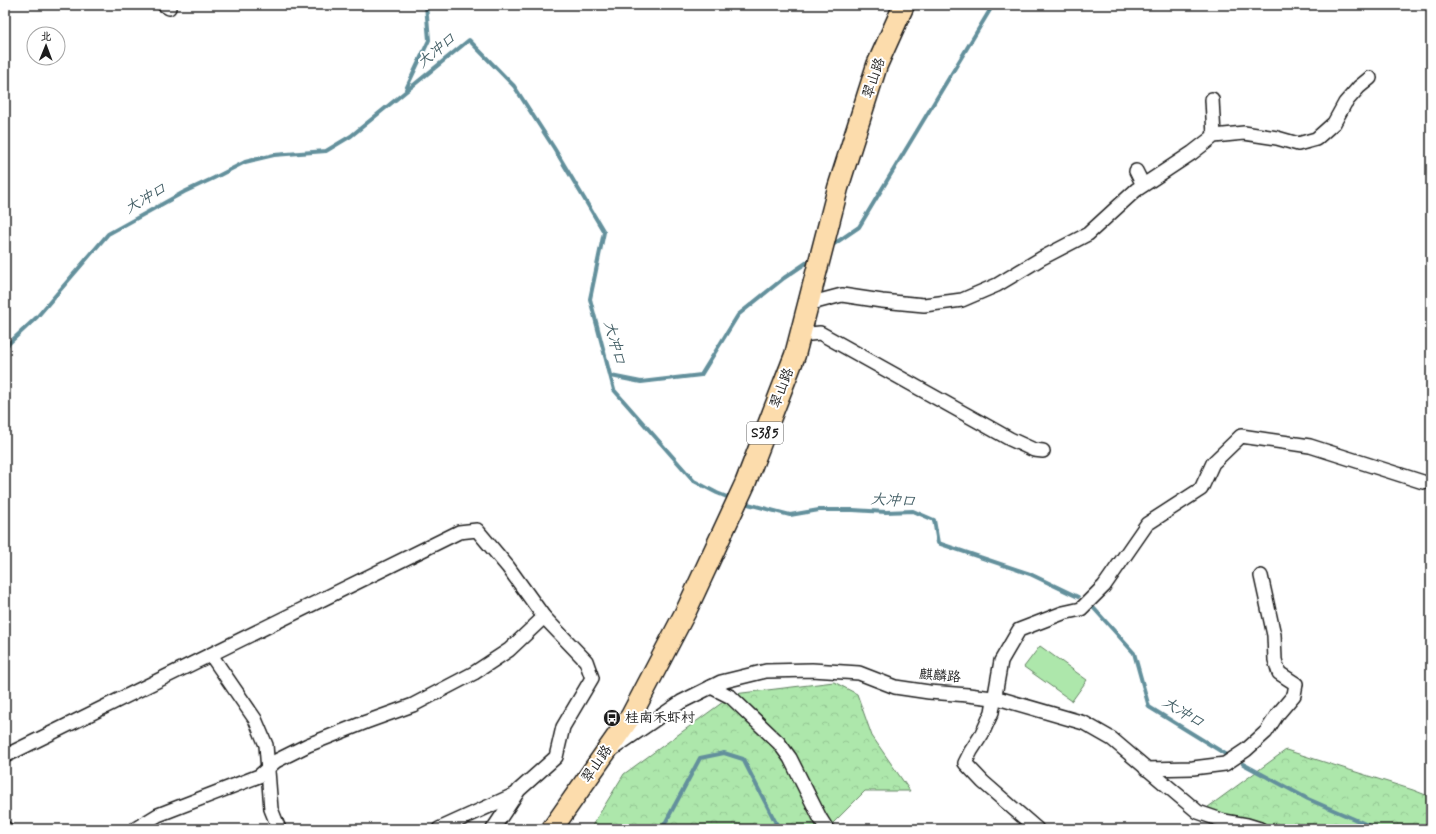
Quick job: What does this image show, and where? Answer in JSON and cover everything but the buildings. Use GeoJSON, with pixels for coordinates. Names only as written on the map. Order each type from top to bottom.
{"type":"FeatureCollection","features":[{"type":"Feature","properties":{"kind":"main road","name":"翠山路"},"geometry":{"type":"LineString","coordinates":[[552,829],[631,716],[697,588],[745,484],[795,355],[838,188],[877,65],[904,5]]}},
{"type":"Feature","properties":{"kind":"street"},"geometry":{"type":"LineString","coordinates":[[808,304],[842,296],[882,302],[924,305],[962,300],[997,285],[1042,258],[1088,234],[1136,190],[1192,153],[1214,136],[1244,133],[1277,138],[1298,144],[1316,139],[1334,124],[1345,103],[1359,87],[1370,78]]}},
{"type":"Feature","properties":{"kind":"street"},"geometry":{"type":"LineString","coordinates":[[1212,99],[1214,136]]}},
{"type":"Feature","properties":{"kind":"street"},"geometry":{"type":"LineString","coordinates":[[1136,171],[1143,185]]}},
{"type":"Feature","properties":{"kind":"street"},"geometry":{"type":"LineString","coordinates":[[800,335],[820,333],[1010,439],[1034,450],[1043,451]]}},
{"type":"Feature","properties":{"kind":"street"},"geometry":{"type":"LineString","coordinates":[[1037,829],[983,782],[965,763],[970,751],[982,734],[992,712],[1002,660],[1019,630],[1063,613],[1081,609],[1104,586],[1147,524],[1201,489],[1213,463],[1241,436],[1310,446],[1423,482]]}},
{"type":"Feature","properties":{"kind":"street"},"geometry":{"type":"LineString","coordinates":[[5,756],[459,532],[477,530],[508,567],[544,617],[586,662],[592,678],[563,726],[556,757],[519,790],[493,829]]}},
{"type":"Feature","properties":{"kind":"street"},"geometry":{"type":"LineString","coordinates":[[1146,769],[1193,768],[1225,764],[1246,750],[1266,732],[1277,715],[1294,695],[1296,684],[1279,673],[1276,660],[1274,635],[1261,576]]}},
{"type":"Feature","properties":{"kind":"street"},"geometry":{"type":"LineString","coordinates":[[135,829],[158,815],[259,776],[276,761],[308,746],[366,722],[413,705],[474,673],[509,650],[544,617]]}},
{"type":"Feature","properties":{"kind":"street"},"geometry":{"type":"LineString","coordinates":[[211,655],[254,719],[266,745],[271,809],[279,829]]}},
{"type":"Feature","properties":{"kind":"street","name":"麒麟路"},"geometry":{"type":"LineString","coordinates":[[604,754],[681,702],[721,682],[766,671],[812,670],[859,673],[895,687],[929,692],[994,698],[1084,723],[1112,739],[1198,812],[1224,821],[1260,829]]}},
{"type":"Feature","properties":{"kind":"street"},"geometry":{"type":"LineString","coordinates":[[711,687],[731,697],[779,743],[790,758],[827,829]]}},
{"type":"Feature","properties":{"kind":"street"},"geometry":{"type":"LineString","coordinates":[[439,829],[516,794]]}},
{"type":"Feature","properties":{"kind":"green space"},"geometry":{"type":"Polygon","coordinates":[[[1040,646],[1087,680],[1072,701],[1024,667],[1040,646]]]}},
{"type":"Feature","properties":{"kind":"green space"},"geometry":{"type":"Polygon","coordinates":[[[834,682],[857,694],[872,736],[910,791],[865,791],[831,825],[835,829],[590,829],[624,774],[734,694],[834,682]]]}},
{"type":"Feature","properties":{"kind":"green space"},"geometry":{"type":"Polygon","coordinates":[[[1286,750],[1431,797],[1431,829],[1222,829],[1204,810],[1286,750]]]}},
{"type":"Feature","properties":{"kind":"waterway"},"geometry":{"type":"LineString","coordinates":[[406,89],[429,40],[426,5]]}},
{"type":"Feature","properties":{"kind":"waterway"},"geometry":{"type":"LineString","coordinates":[[834,244],[859,227],[993,5]]}},
{"type":"Feature","properties":{"kind":"waterway","name":"大冲口"},"geometry":{"type":"LineString","coordinates":[[5,347],[37,317],[108,234],[184,192],[245,162],[274,155],[326,151],[351,136],[469,40],[514,86],[554,148],[604,232],[590,299],[614,390],[694,481],[727,497]]}},
{"type":"Feature","properties":{"kind":"waterway"},"geometry":{"type":"LineString","coordinates":[[611,376],[641,382],[701,375],[738,315],[784,278],[809,261]]}},
{"type":"Feature","properties":{"kind":"waterway","name":"大冲口"},"geometry":{"type":"LineString","coordinates":[[748,504],[790,515],[819,510],[886,512],[913,511],[934,520],[938,543],[1030,574],[1078,597]]}},
{"type":"Feature","properties":{"kind":"waterway","name":"大冲口"},"geometry":{"type":"LineString","coordinates":[[1090,604],[1134,653],[1149,707],[1227,755]]}},
{"type":"Feature","properties":{"kind":"waterway"},"geometry":{"type":"LineString","coordinates":[[662,829],[700,758],[724,753],[743,759],[779,829]]}},
{"type":"Feature","properties":{"kind":"waterway","name":"大冲口"},"geometry":{"type":"LineString","coordinates":[[1243,764],[1308,799],[1377,829]]}},
{"type":"Feature","properties":{"kind":"place","name":"桂南禾虾村"},"geometry":{"type":"Point","coordinates":[612,718]}}]}
